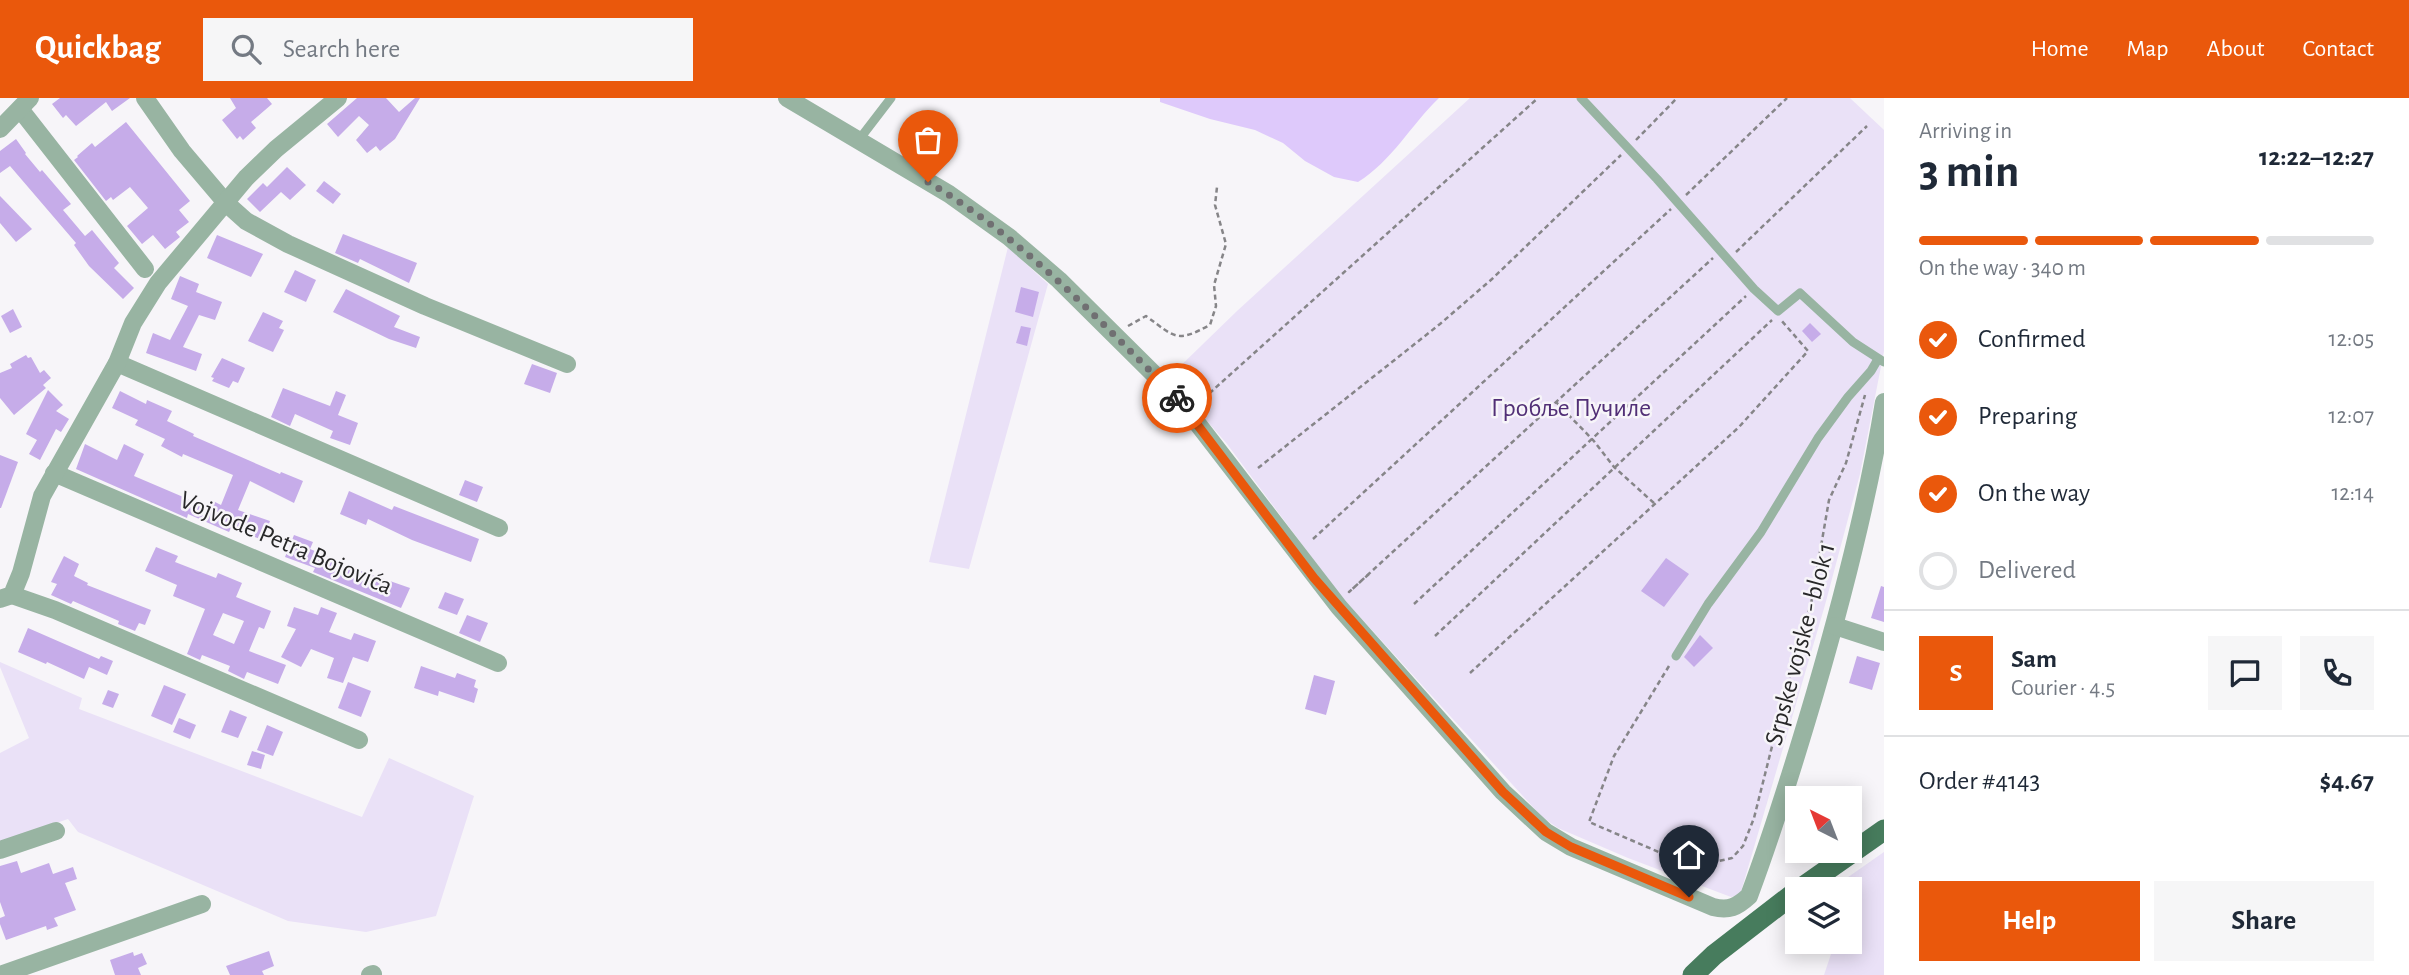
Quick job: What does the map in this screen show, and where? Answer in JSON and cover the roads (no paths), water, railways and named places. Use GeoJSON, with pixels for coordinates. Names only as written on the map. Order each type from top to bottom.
{"type":"FeatureCollection","features":[{"type":"Feature","properties":{"kind":"main road"},"geometry":{"type":"LineString","coordinates":[[1817,877],[1884,830]]}},
{"type":"Feature","properties":{"kind":"main road"},"geometry":{"type":"LineString","coordinates":[[1693,975],[1785,901]]}},
{"type":"Feature","properties":{"kind":"street"},"geometry":{"type":"LineString","coordinates":[[145,98],[182,151],[227,204],[246,221],[288,244],[425,306],[567,363]]}},
{"type":"Feature","properties":{"kind":"street"},"geometry":{"type":"LineString","coordinates":[[338,98],[276,149],[246,178],[227,204],[158,283],[133,323],[117,363],[42,496],[21,573],[6,597],[55,610],[359,740]]}},
{"type":"Feature","properties":{"kind":"street"},"geometry":{"type":"LineString","coordinates":[[787,98],[858,141]]}},
{"type":"Feature","properties":{"kind":"street"},"geometry":{"type":"LineString","coordinates":[[0,129],[25,103],[145,269]]}},
{"type":"Feature","properties":{"kind":"street","name":"Srpske vojske - blok 1"},"geometry":{"type":"LineString","coordinates":[[858,141],[949,194],[1009,237],[1059,280],[1177,397],[1339,607],[1503,792],[1546,832],[1571,847],[1713,907],[1727,910],[1739,905],[1749,896],[1787,789],[1878,475],[1884,402]]}},
{"type":"Feature","properties":{"kind":"street"},"geometry":{"type":"LineString","coordinates":[[117,363],[499,528]]}},
{"type":"Feature","properties":{"kind":"street","name":"Vojvode Petra Bojovića"},"geometry":{"type":"LineString","coordinates":[[54,473],[498,663]]}},
{"type":"Feature","properties":{"kind":"street"},"geometry":{"type":"LineString","coordinates":[[1835,626],[1884,642]]}},
{"type":"Feature","properties":{"kind":"street"},"geometry":{"type":"LineString","coordinates":[[0,850],[57,831]]}},
{"type":"Feature","properties":{"kind":"street"},"geometry":{"type":"LineString","coordinates":[[0,975],[202,904]]}},
{"type":"Feature","properties":{"kind":"lane"},"geometry":{"type":"LineString","coordinates":[[858,141],[891,98]]}},
{"type":"Feature","properties":{"kind":"lane"},"geometry":{"type":"LineString","coordinates":[[1581,98],[1754,289],[1778,311],[1800,293],[1853,342],[1881,360],[1848,397],[1818,438],[1761,532],[1708,604],[1676,656]]}},
{"type":"Feature","properties":{"kind":"park label","name":"Гробље Пучиле"},"geometry":{"type":"Point","coordinates":[1571,408]}}]}
